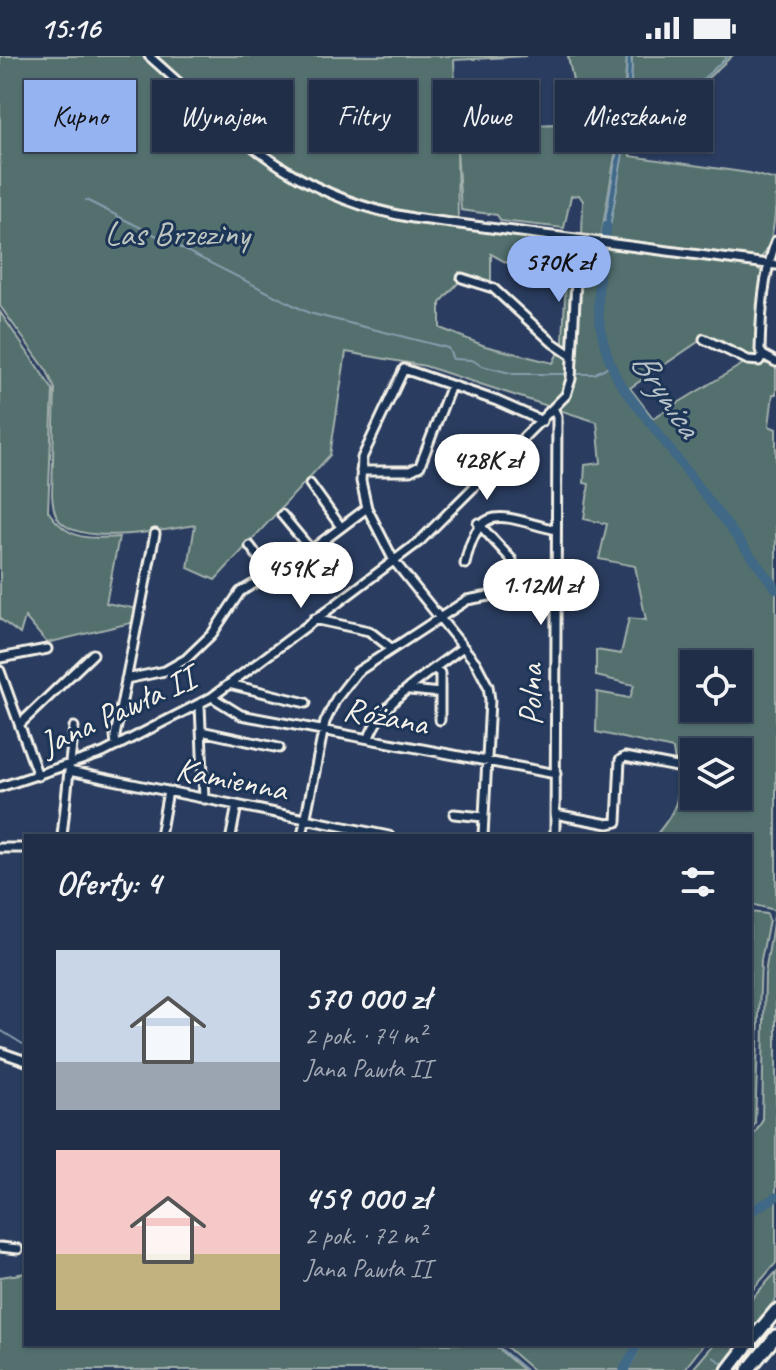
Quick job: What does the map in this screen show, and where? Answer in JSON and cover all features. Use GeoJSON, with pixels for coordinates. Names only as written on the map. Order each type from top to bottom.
{"type":"FeatureCollection","features":[{"type":"Feature","properties":{"kind":"highway"},"geometry":{"type":"LineString","coordinates":[[752,1339],[776,1311]]}},
{"type":"Feature","properties":{"kind":"highway"},"geometry":{"type":"LineString","coordinates":[[748,1370],[776,1336]]}},
{"type":"Feature","properties":{"kind":"highway"},"geometry":{"type":"LineString","coordinates":[[728,1370],[747,1346]]}},
{"type":"Feature","properties":{"kind":"street"},"geometry":{"type":"LineString","coordinates":[[149,56],[265,158],[329,195],[384,213],[772,265]]}},
{"type":"Feature","properties":{"kind":"street","name":"Jana Pawła II"},"geometry":{"type":"LineString","coordinates":[[0,787],[69,768],[200,705],[420,541],[566,395],[571,379],[578,240]]}},
{"type":"Feature","properties":{"kind":"street"},"geometry":{"type":"LineString","coordinates":[[776,241],[761,309],[760,350],[776,362]]}},
{"type":"Feature","properties":{"kind":"street"},"geometry":{"type":"LineString","coordinates":[[462,278],[493,288],[553,343],[572,356]]}},
{"type":"Feature","properties":{"kind":"street"},"geometry":{"type":"LineString","coordinates":[[704,339],[748,360],[759,361],[763,355]]}},
{"type":"Feature","properties":{"kind":"street"},"geometry":{"type":"LineString","coordinates":[[483,834],[488,761],[488,686],[476,663],[394,561],[367,508],[361,471],[367,443],[401,372],[409,369],[536,416],[542,421]]}},
{"type":"Feature","properties":{"kind":"street"},"geometry":{"type":"LineString","coordinates":[[361,471],[410,471],[420,466],[451,385]]}},
{"type":"Feature","properties":{"kind":"street","name":"Polna"},"geometry":{"type":"LineString","coordinates":[[554,410],[557,416],[555,834]]}},
{"type":"Feature","properties":{"kind":"street"},"geometry":{"type":"LineString","coordinates":[[310,484],[341,527]]}},
{"type":"Feature","properties":{"kind":"street"},"geometry":{"type":"LineString","coordinates":[[126,679],[165,671],[186,659],[212,634],[240,592],[311,550],[367,508]]}},
{"type":"Feature","properties":{"kind":"street"},"geometry":{"type":"LineString","coordinates":[[282,515],[311,550]]}},
{"type":"Feature","properties":{"kind":"street"},"geometry":{"type":"LineString","coordinates":[[465,564],[470,540],[478,523],[499,517],[556,530]]}},
{"type":"Feature","properties":{"kind":"street"},"geometry":{"type":"LineString","coordinates":[[478,523],[512,560]]}},
{"type":"Feature","properties":{"kind":"street"},"geometry":{"type":"LineString","coordinates":[[116,746],[115,736],[155,534]]}},
{"type":"Feature","properties":{"kind":"street"},"geometry":{"type":"LineString","coordinates":[[250,546],[271,574]]}},
{"type":"Feature","properties":{"kind":"street"},"geometry":{"type":"LineString","coordinates":[[302,834],[324,730],[336,699],[350,679],[438,616],[467,600],[505,593],[557,603]]}},
{"type":"Feature","properties":{"kind":"street"},"geometry":{"type":"LineString","coordinates":[[314,619],[369,631],[391,648]]}},
{"type":"Feature","properties":{"kind":"street"},"geometry":{"type":"LineString","coordinates":[[369,738],[379,716],[463,647]]}},
{"type":"Feature","properties":{"kind":"street"},"geometry":{"type":"LineString","coordinates":[[0,658],[47,649]]}},
{"type":"Feature","properties":{"kind":"street"},"geometry":{"type":"LineString","coordinates":[[20,724],[93,654]]}},
{"type":"Feature","properties":{"kind":"street"},"geometry":{"type":"LineString","coordinates":[[435,669],[440,673],[440,720]]}},
{"type":"Feature","properties":{"kind":"street"},"geometry":{"type":"LineString","coordinates":[[0,671],[38,776]]}},
{"type":"Feature","properties":{"kind":"street"},"geometry":{"type":"LineString","coordinates":[[229,684],[306,703]]}},
{"type":"Feature","properties":{"kind":"street"},"geometry":{"type":"LineString","coordinates":[[410,690],[440,693]]}},
{"type":"Feature","properties":{"kind":"street","name":"Różana"},"geometry":{"type":"LineString","coordinates":[[212,697],[241,715],[556,774]]}},
{"type":"Feature","properties":{"kind":"street"},"geometry":{"type":"LineString","coordinates":[[200,705],[204,799]]}},
{"type":"Feature","properties":{"kind":"street"},"geometry":{"type":"LineString","coordinates":[[62,834],[74,727]]}},
{"type":"Feature","properties":{"kind":"street"},"geometry":{"type":"LineString","coordinates":[[201,731],[279,748]]}},
{"type":"Feature","properties":{"kind":"street"},"geometry":{"type":"LineString","coordinates":[[555,814],[608,824],[617,822],[620,760],[625,757],[677,767]]}},
{"type":"Feature","properties":{"kind":"street","name":"Kamienna"},"geometry":{"type":"LineString","coordinates":[[69,768],[371,834]]}},
{"type":"Feature","properties":{"kind":"street"},"geometry":{"type":"LineString","coordinates":[[160,834],[168,791]]}},
{"type":"Feature","properties":{"kind":"street"},"geometry":{"type":"LineString","coordinates":[[231,834],[237,805]]}},
{"type":"Feature","properties":{"kind":"street"},"geometry":{"type":"LineString","coordinates":[[454,814],[483,817]]}},
{"type":"Feature","properties":{"kind":"street"},"geometry":{"type":"LineString","coordinates":[[0,848],[24,848]]}},
{"type":"Feature","properties":{"kind":"street"},"geometry":{"type":"LineString","coordinates":[[0,1052],[24,1060]]}},
{"type":"Feature","properties":{"kind":"street"},"geometry":{"type":"LineString","coordinates":[[0,1247],[18,1249]]}},
{"type":"Feature","properties":{"kind":"green space","name":"Las Brzeziny"},"geometry":{"type":"Polygon","coordinates":[[[0,56],[527,56],[454,60],[455,80],[433,80],[433,152],[457,152],[458,225],[554,240],[565,243],[572,251],[566,378],[560,396],[551,407],[425,366],[346,352],[330,455],[215,580],[188,568],[195,525],[108,535],[75,530],[60,521],[54,511],[52,495],[55,389],[47,371],[0,306],[0,56]],[[539,243],[533,277],[491,254],[491,281],[459,272],[458,283],[440,303],[440,328],[485,346],[553,363],[563,342],[567,250],[539,243]]]}},
{"type":"Feature","properties":{"kind":"green space","name":"Las Brzeziny"},"geometry":{"type":"Polygon","coordinates":[[[568,56],[627,56],[625,80],[573,80],[568,56]]]}},
{"type":"Feature","properties":{"kind":"green space"},"geometry":{"type":"Polygon","coordinates":[[[632,56],[732,56],[706,80],[631,80],[632,56]]]}},
{"type":"Feature","properties":{"kind":"green space","name":"Las Brzeziny"},"geometry":{"type":"Polygon","coordinates":[[[555,124],[555,152],[616,152],[601,238],[582,236],[583,201],[579,195],[571,196],[564,228],[501,221],[497,215],[461,210],[457,152],[539,152],[539,125],[555,124]]]}},
{"type":"Feature","properties":{"kind":"green space"},"geometry":{"type":"Polygon","coordinates":[[[623,152],[630,152],[630,156],[749,173],[776,180],[772,232],[761,258],[608,238],[623,152]]]}},
{"type":"Feature","properties":{"kind":"green space"},"geometry":{"type":"Polygon","coordinates":[[[584,245],[756,267],[762,272],[757,356],[750,356],[718,339],[715,347],[701,340],[630,388],[653,418],[746,362],[776,365],[776,394],[773,394],[769,426],[776,429],[776,1195],[752,1209],[752,1132],[755,1133],[762,1121],[765,974],[775,910],[752,904],[752,834],[657,834],[671,814],[678,795],[673,749],[596,732],[597,692],[630,698],[634,685],[596,676],[596,650],[621,654],[629,618],[646,620],[635,566],[599,559],[607,524],[584,519],[589,484],[584,483],[585,465],[601,463],[597,422],[559,410],[570,392],[584,245]]]}},
{"type":"Feature","properties":{"kind":"green space"},"geometry":{"type":"Polygon","coordinates":[[[0,312],[53,390],[48,511],[63,528],[79,536],[119,537],[106,603],[138,609],[135,622],[47,643],[25,617],[20,634],[0,619],[0,312]]]}},
{"type":"Feature","properties":{"kind":"green space"},"geometry":{"type":"Polygon","coordinates":[[[752,912],[767,914],[769,920],[761,960],[755,1123],[752,1130],[752,912]]]}},
{"type":"Feature","properties":{"kind":"green space"},"geometry":{"type":"Polygon","coordinates":[[[776,1200],[776,1263],[752,1291],[752,1214],[776,1200]]]}},
{"type":"Feature","properties":{"kind":"green space"},"geometry":{"type":"Polygon","coordinates":[[[776,1272],[776,1299],[752,1329],[752,1299],[776,1272]]]}},
{"type":"Feature","properties":{"kind":"green space"},"geometry":{"type":"Polygon","coordinates":[[[24,1273],[24,1346],[495,1346],[523,1370],[0,1370],[0,1277],[24,1273]]]}},
{"type":"Feature","properties":{"kind":"green space"},"geometry":{"type":"Polygon","coordinates":[[[505,1346],[635,1346],[622,1370],[533,1370],[505,1346]]]}},
{"type":"Feature","properties":{"kind":"green space"},"geometry":{"type":"Polygon","coordinates":[[[641,1346],[702,1346],[684,1370],[628,1370],[641,1346]]]}},
{"type":"Feature","properties":{"kind":"green space"},"geometry":{"type":"Polygon","coordinates":[[[712,1346],[738,1346],[720,1370],[692,1370],[712,1346]]]}},
{"type":"Feature","properties":{"kind":"water"},"geometry":{"type":"Polygon","coordinates":[[[627,56],[631,56],[631,80],[626,80],[627,56]]]}},
{"type":"Feature","properties":{"kind":"water"},"geometry":{"type":"Polygon","coordinates":[[[617,152],[623,152],[608,238],[602,238],[617,152]]]}},
{"type":"Feature","properties":{"kind":"waterway"},"geometry":{"type":"LineString","coordinates":[[702,80],[728,56]]}},
{"type":"Feature","properties":{"kind":"waterway"},"geometry":{"type":"LineString","coordinates":[[86,200],[309,313],[448,348],[453,359],[472,360],[482,366],[514,374],[567,374]]}},
{"type":"Feature","properties":{"kind":"waterway","name":"Brynica"},"geometry":{"type":"LineString","coordinates":[[607,226],[598,305],[603,342],[619,382],[776,589]]}},
{"type":"Feature","properties":{"kind":"waterway"},"geometry":{"type":"LineString","coordinates":[[574,374],[594,374],[611,365]]}},
{"type":"Feature","properties":{"kind":"waterway"},"geometry":{"type":"LineString","coordinates":[[0,1030],[24,1045]]}},
{"type":"Feature","properties":{"kind":"waterway","name":"Brynica"},"geometry":{"type":"LineString","coordinates":[[752,1211],[776,1197]]}},
{"type":"Feature","properties":{"kind":"waterway"},"geometry":{"type":"LineString","coordinates":[[497,1346],[526,1370]]}},
{"type":"Feature","properties":{"kind":"waterway","name":"Brynica"},"geometry":{"type":"LineString","coordinates":[[624,1370],[637,1346]]}},
{"type":"Feature","properties":{"kind":"waterway"},"geometry":{"type":"LineString","coordinates":[[713,1357],[725,1365]]}}]}
